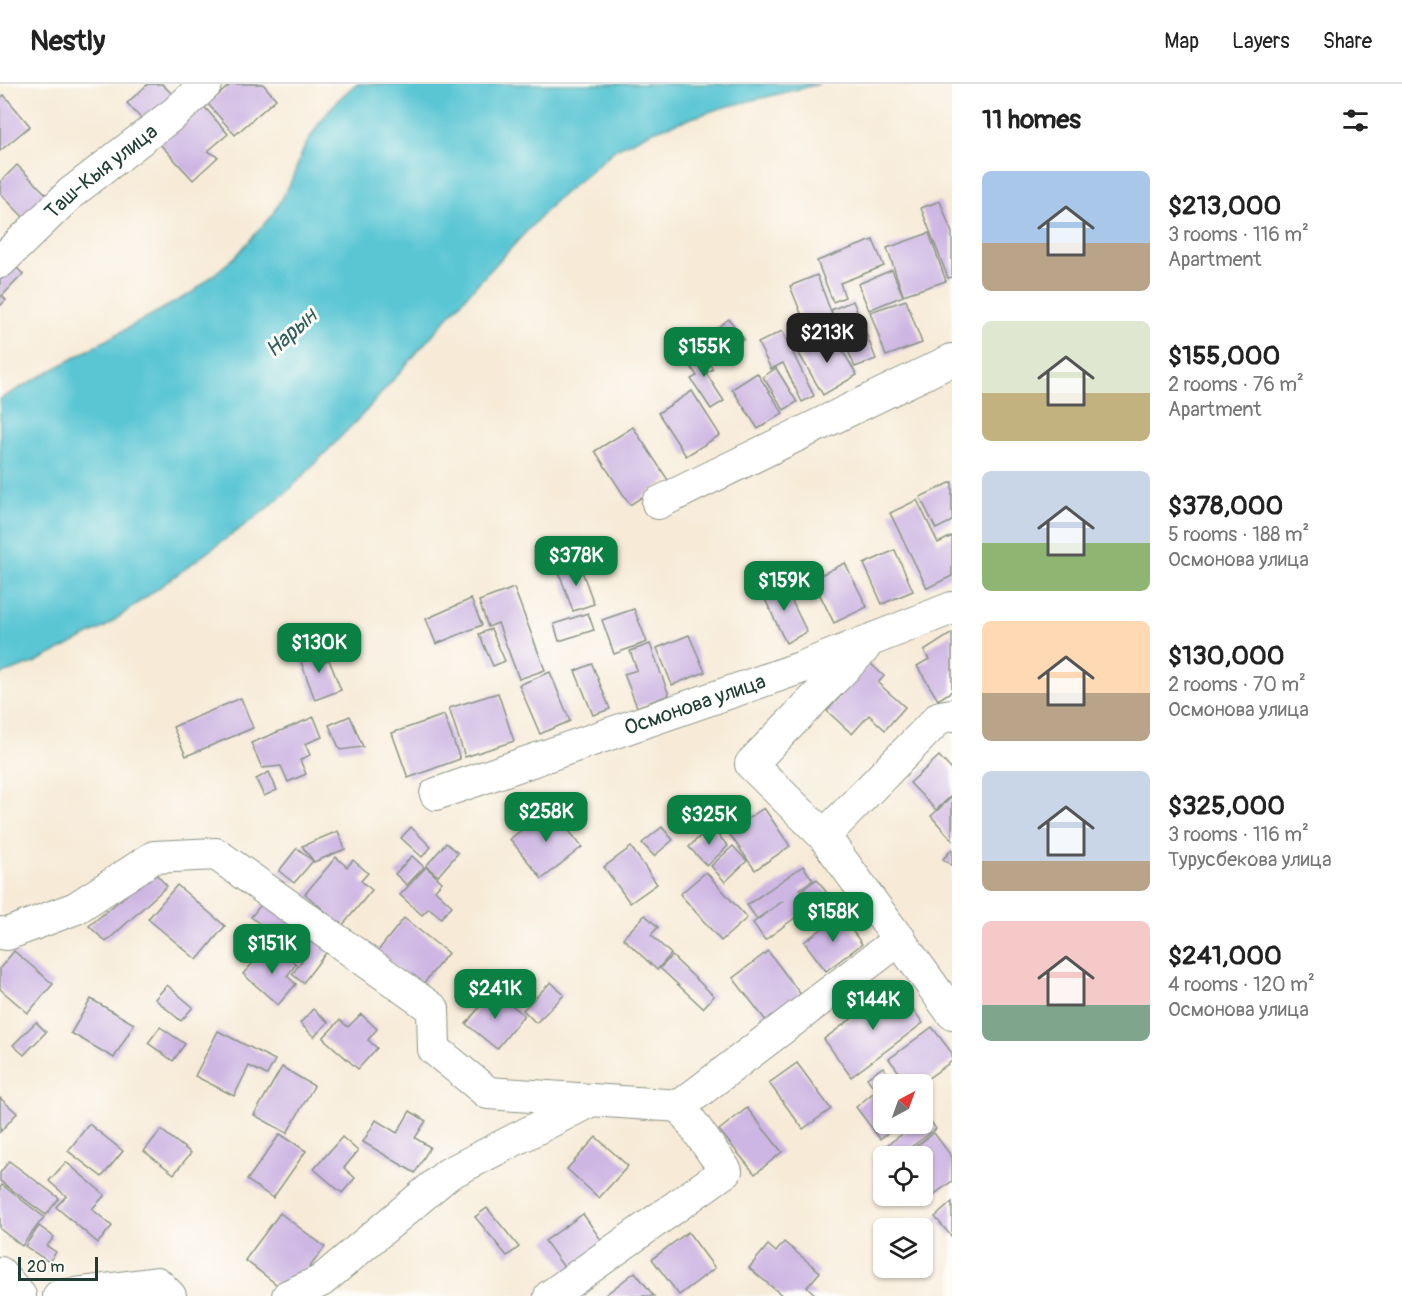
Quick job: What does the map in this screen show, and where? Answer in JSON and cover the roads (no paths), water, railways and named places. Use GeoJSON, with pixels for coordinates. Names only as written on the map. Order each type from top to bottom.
{"type":"FeatureCollection","features":[{"type":"Feature","properties":{"kind":"street","name":"Таш-Кыя улица"},"geometry":{"type":"LineString","coordinates":[[0,262],[71,193],[176,112],[206,84]]}},
{"type":"Feature","properties":{"kind":"street"},"geometry":{"type":"LineString","coordinates":[[658,503],[952,360]]}},
{"type":"Feature","properties":{"kind":"street","name":"Осмонова улица"},"geometry":{"type":"LineString","coordinates":[[436,794],[800,668],[952,608]]}},
{"type":"Feature","properties":{"kind":"street"},"geometry":{"type":"LineString","coordinates":[[872,640],[751,764],[824,836],[952,1013]]}},
{"type":"Feature","properties":{"kind":"street"},"geometry":{"type":"LineString","coordinates":[[824,836],[940,717],[952,715]]}},
{"type":"Feature","properties":{"kind":"street"},"geometry":{"type":"LineString","coordinates":[[0,933],[7,934],[76,908],[154,857],[216,854],[433,1009],[434,1049],[488,1093],[680,1106],[900,939]]}},
{"type":"Feature","properties":{"kind":"street"},"geometry":{"type":"LineString","coordinates":[[288,1296],[321,1281],[448,1174],[590,1101]]}},
{"type":"Feature","properties":{"kind":"street"},"geometry":{"type":"LineString","coordinates":[[550,1296],[726,1172],[680,1106]]}},
{"type":"Feature","properties":{"kind":"street"},"geometry":{"type":"LineString","coordinates":[[0,1273],[20,1296]]}},
{"type":"Feature","properties":{"kind":"street"},"geometry":{"type":"LineString","coordinates":[[59,1296],[157,1283],[170,1296]]}},
{"type":"Feature","properties":{"kind":"water","name":"Нарын"},"geometry":{"type":"Polygon","coordinates":[[[356,84],[819,84],[721,108],[653,131],[616,149],[555,201],[469,293],[365,412],[290,489],[264,511],[105,627],[34,663],[0,675],[0,399],[193,292],[236,256],[272,215],[290,184],[304,148],[319,123],[339,99],[356,84]]]}}]}
